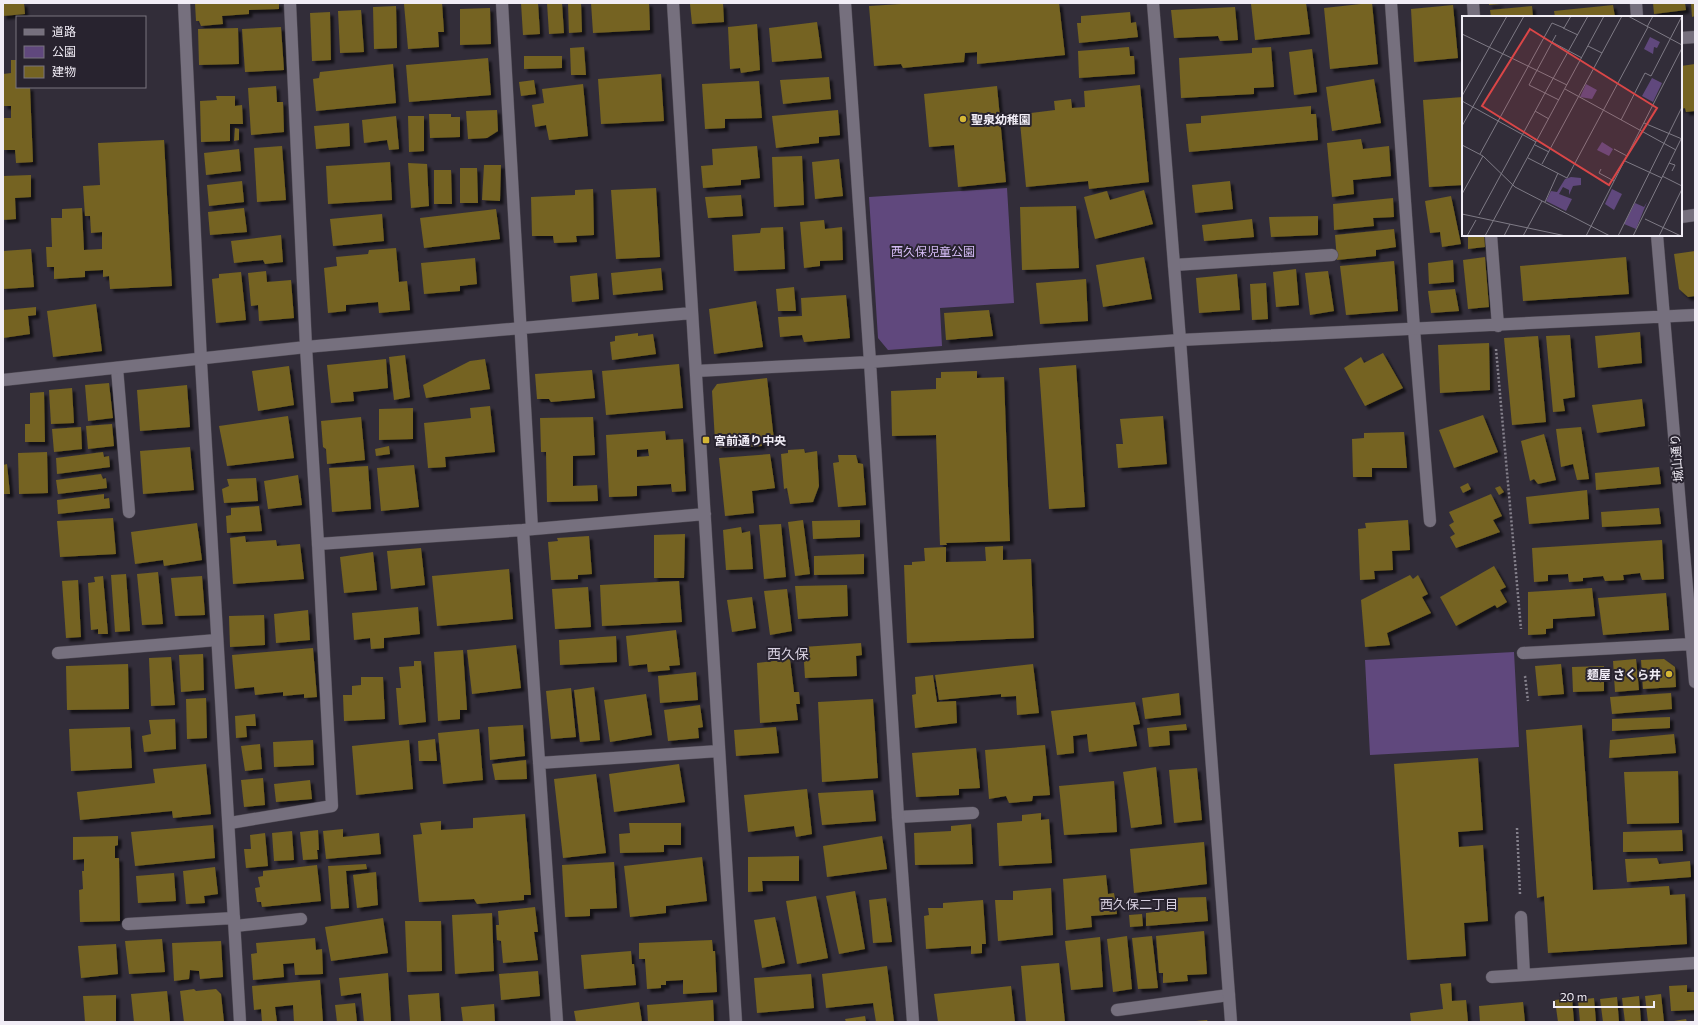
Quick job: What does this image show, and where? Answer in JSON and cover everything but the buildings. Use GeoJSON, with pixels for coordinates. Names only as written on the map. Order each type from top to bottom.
{"type":"FeatureCollection","features":[{"type":"Feature","properties":{"kind":"street"},"geometry":{"type":"LineString","coordinates":[[184,3],[201,359],[230,823],[240,1022]]}},
{"type":"Feature","properties":{"kind":"street"},"geometry":{"type":"LineString","coordinates":[[230,823],[332,806],[306,347],[290,3]]}},
{"type":"Feature","properties":{"kind":"street"},"geometry":{"type":"LineString","coordinates":[[502,3],[520,327],[539,763],[557,1022]]}},
{"type":"Feature","properties":{"kind":"street"},"geometry":{"type":"LineString","coordinates":[[673,3],[736,1022]]}},
{"type":"Feature","properties":{"kind":"street"},"geometry":{"type":"LineString","coordinates":[[845,3],[870,362],[898,816],[913,1022]]}},
{"type":"Feature","properties":{"kind":"street"},"geometry":{"type":"LineString","coordinates":[[1153,3],[1180,340],[1231,1022]]}},
{"type":"Feature","properties":{"kind":"street"},"geometry":{"type":"LineString","coordinates":[[1391,3],[1414,329],[1430,521]]}},
{"type":"Feature","properties":{"kind":"street"},"geometry":{"type":"LineString","coordinates":[[1473,3],[1474,16]]}},
{"type":"Feature","properties":{"kind":"street"},"geometry":{"type":"LineString","coordinates":[[1636,3],[1638,16]]}},
{"type":"Feature","properties":{"kind":"street"},"geometry":{"type":"LineString","coordinates":[[1682,38],[1695,37]]}},
{"type":"Feature","properties":{"kind":"street"},"geometry":{"type":"LineString","coordinates":[[1682,218],[1695,215]]}},
{"type":"Feature","properties":{"kind":"street"},"geometry":{"type":"LineString","coordinates":[[1491,236],[1496,326]]}},
{"type":"Feature","properties":{"kind":"street","name":"城山通り"},"geometry":{"type":"LineString","coordinates":[[1657,236],[1695,682]]}},
{"type":"Feature","properties":{"kind":"street"},"geometry":{"type":"LineString","coordinates":[[1174,265],[1332,255]]}},
{"type":"Feature","properties":{"kind":"street"},"geometry":{"type":"LineString","coordinates":[[3,380],[306,347],[692,313]]}},
{"type":"Feature","properties":{"kind":"street"},"geometry":{"type":"LineString","coordinates":[[696,371],[870,362],[1180,340],[1496,326],[1695,315]]}},
{"type":"Feature","properties":{"kind":"street"},"geometry":{"type":"LineString","coordinates":[[117,368],[129,512]]}},
{"type":"Feature","properties":{"kind":"street"},"geometry":{"type":"LineString","coordinates":[[318,544],[528,529],[704,514]]}},
{"type":"Feature","properties":{"kind":"street"},"geometry":{"type":"LineString","coordinates":[[58,653],[218,640]]}},
{"type":"Feature","properties":{"kind":"street"},"geometry":{"type":"LineString","coordinates":[[1523,653],[1692,644]]}},
{"type":"Feature","properties":{"kind":"street"},"geometry":{"type":"LineString","coordinates":[[539,763],[719,751]]}},
{"type":"Feature","properties":{"kind":"street"},"geometry":{"type":"LineString","coordinates":[[898,816],[973,813]]}},
{"type":"Feature","properties":{"kind":"street"},"geometry":{"type":"LineString","coordinates":[[1521,917],[1524,975]]}},
{"type":"Feature","properties":{"kind":"street"},"geometry":{"type":"LineString","coordinates":[[128,924],[301,919]]}},
{"type":"Feature","properties":{"kind":"street"},"geometry":{"type":"LineString","coordinates":[[1492,976],[1695,963]]}},
{"type":"Feature","properties":{"kind":"street"},"geometry":{"type":"LineString","coordinates":[[1117,1010],[1229,995]]}},
{"type":"Feature","properties":{"kind":"path"},"geometry":{"type":"LineString","coordinates":[[1496,326],[1528,701]]}},
{"type":"Feature","properties":{"kind":"path"},"geometry":{"type":"LineString","coordinates":[[1517,828],[1521,917]]}},
{"type":"Feature","properties":{"kind":"green space","name":"西久保児童公園"},"geometry":{"type":"Polygon","coordinates":[[[1007,188],[1014,303],[940,308],[942,346],[888,350],[878,338],[869,197],[1007,188]]]}},
{"type":"Feature","properties":{"kind":"green space"},"geometry":{"type":"Polygon","coordinates":[[[1514,652],[1519,747],[1370,755],[1365,660],[1514,652]]]}},
{"type":"Feature","properties":{"kind":"place","name":"聖泉幼稚園"},"geometry":{"type":"Point","coordinates":[963,119]}},
{"type":"Feature","properties":{"kind":"place","name":"宮前通り中央"},"geometry":{"type":"Point","coordinates":[706,440]}},
{"type":"Feature","properties":{"kind":"place","name":"麺屋 さくら井"},"geometry":{"type":"Point","coordinates":[1669,674]}},
{"type":"Feature","properties":{"kind":"district","name":"西久保"},"geometry":{"type":"Point","coordinates":[788,653]}},
{"type":"Feature","properties":{"kind":"district","name":"西久保二丁目"},"geometry":{"type":"Point","coordinates":[1139,904]}}]}
